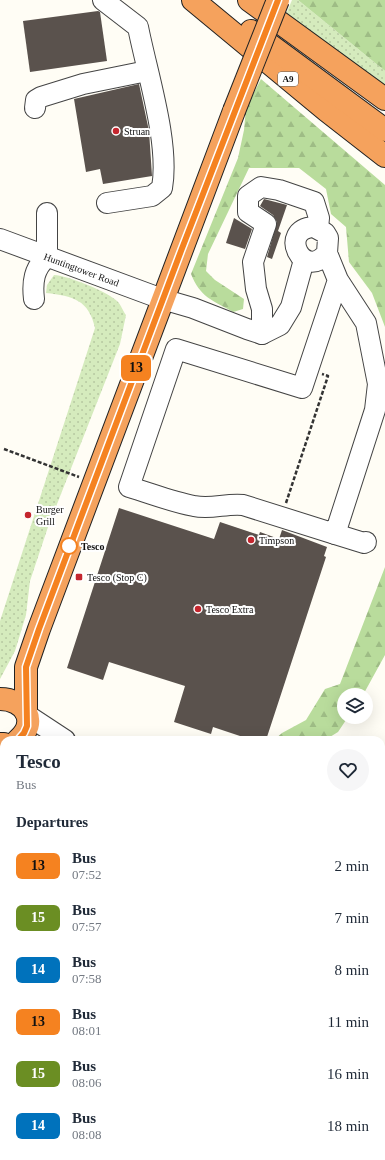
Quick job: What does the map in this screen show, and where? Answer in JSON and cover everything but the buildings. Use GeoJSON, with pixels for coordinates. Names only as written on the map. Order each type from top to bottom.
{"type":"FeatureCollection","features":[{"type":"Feature","properties":{"kind":"highway","name":"A9"},"geometry":{"type":"LineString","coordinates":[[193,0],[326,110],[385,156]]}},
{"type":"Feature","properties":{"kind":"highway","name":"A9"},"geometry":{"type":"LineString","coordinates":[[210,0],[385,130]]}},
{"type":"Feature","properties":{"kind":"highway"},"geometry":{"type":"LineString","coordinates":[[249,0],[385,99]]}},
{"type":"Feature","properties":{"kind":"highway"},"geometry":{"type":"LineString","coordinates":[[17,736],[27,726],[26,667],[93,482],[162,299],[278,0]]}},
{"type":"Feature","properties":{"kind":"highway"},"geometry":{"type":"LineString","coordinates":[[26,667],[0,698],[15,701],[26,714]]}},
{"type":"Feature","properties":{"kind":"street"},"geometry":{"type":"LineString","coordinates":[[103,0],[138,27],[160,132],[164,176],[162,188],[152,196],[107,203]]}},
{"type":"Feature","properties":{"kind":"street"},"geometry":{"type":"LineString","coordinates":[[34,108],[36,100],[41,96],[83,84],[147,71]]}},
{"type":"Feature","properties":{"kind":"street"},"geometry":{"type":"LineString","coordinates":[[304,260],[291,307],[280,325],[262,334],[262,309],[256,289],[253,262],[266,224],[248,212],[248,196],[261,187],[279,190],[314,202],[319,218],[318,228]]}},
{"type":"Feature","properties":{"kind":"street"},"geometry":{"type":"LineString","coordinates":[[34,299],[33,290],[35,272],[40,263],[47,257],[47,213]]}},
{"type":"Feature","properties":{"kind":"street"},"geometry":{"type":"LineString","coordinates":[[327,253],[320,260],[312,262],[304,260],[297,253],[295,246],[296,238],[301,231],[308,228],[318,228],[325,233],[328,238],[327,253],[338,280],[366,322],[378,384],[374,410],[335,534]]}},
{"type":"Feature","properties":{"kind":"street","name":"Huntingtower Road"},"geometry":{"type":"LineString","coordinates":[[0,239],[262,334]]}},
{"type":"Feature","properties":{"kind":"street"},"geometry":{"type":"LineString","coordinates":[[338,280],[302,388],[176,349],[129,487],[194,506],[213,508],[231,503],[237,504],[364,543],[366,542]]}},
{"type":"Feature","properties":{"kind":"street"},"geometry":{"type":"LineString","coordinates":[[26,714],[57,736]]}},
{"type":"Feature","properties":{"kind":"path"},"geometry":{"type":"LineString","coordinates":[[282,517],[328,376],[309,369]]}},
{"type":"Feature","properties":{"kind":"path"},"geometry":{"type":"LineString","coordinates":[[4,449],[93,482]]}},
{"type":"Feature","properties":{"kind":"green space"},"geometry":{"type":"Polygon","coordinates":[[[292,0],[298,0],[385,71],[385,93],[284,19],[292,0]]]}},
{"type":"Feature","properties":{"kind":"green space"},"geometry":{"type":"Polygon","coordinates":[[[298,0],[385,0],[385,71],[298,0]]]}},
{"type":"Feature","properties":{"kind":"green space"},"geometry":{"type":"Polygon","coordinates":[[[261,79],[385,185],[385,327],[372,293],[349,262],[346,227],[331,214],[326,189],[299,168],[249,168],[208,254],[206,271],[215,280],[244,299],[243,309],[233,312],[208,297],[198,288],[191,274],[238,158],[244,130],[246,108],[261,79]]]}},
{"type":"Feature","properties":{"kind":"green space"},"geometry":{"type":"Polygon","coordinates":[[[54,275],[77,281],[106,294],[118,302],[126,315],[120,344],[48,527],[30,581],[26,615],[15,651],[0,679],[0,621],[95,328],[89,311],[84,305],[72,298],[46,293],[47,285],[54,275]]]}},
{"type":"Feature","properties":{"kind":"green space"},"geometry":{"type":"Polygon","coordinates":[[[385,567],[385,655],[367,688],[337,688],[337,724],[343,724],[338,732],[332,736],[279,736],[306,720],[325,689],[340,684],[385,567]]]}},
{"type":"Feature","properties":{"kind":"bus line","name":"13"},"geometry":{"type":"LineString","coordinates":[[22,736],[27,726],[28,719],[26,712],[26,667],[39,629],[98,468],[234,111],[278,0]]}},
{"type":"Feature","properties":{"kind":"place","name":"Struan"},"geometry":{"type":"Point","coordinates":[116,131]}},
{"type":"Feature","properties":{"kind":"place","name":"Burger Grill"},"geometry":{"type":"Point","coordinates":[28,515]}},
{"type":"Feature","properties":{"kind":"place","name":"Timpson"},"geometry":{"type":"Point","coordinates":[251,540]}},
{"type":"Feature","properties":{"kind":"place","name":"Tesco"},"geometry":{"type":"Point","coordinates":[69,546]}},
{"type":"Feature","properties":{"kind":"place","name":"Tesco (Stop C)"},"geometry":{"type":"Point","coordinates":[79,577]}},
{"type":"Feature","properties":{"kind":"place","name":"Tesco Extra"},"geometry":{"type":"Point","coordinates":[198,609]}}]}
